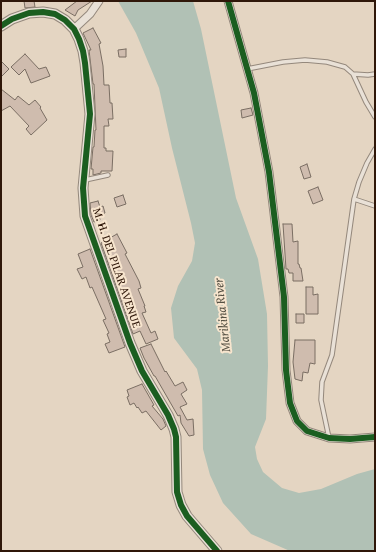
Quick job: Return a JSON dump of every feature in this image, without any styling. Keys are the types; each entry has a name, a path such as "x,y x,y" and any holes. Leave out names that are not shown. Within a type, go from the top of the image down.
{"street":[{"path":"228,1 247,69 262,133 284,297 286,370 290,403 297,420 307,431 329,438 350,439 375,437"},
{"path":"74,29 84,20 97,4"},
{"name":"M. H. DEL PILAR AVENUE","path":"1,26 12,19 29,13 43,12 55,14 65,20 74,29 83,51 90,114 84,180 85,216 142,371 168,415 174,429 176,437 177,492 181,505 187,516 217,551"}],"lane":[{"path":"247,69 283,62 305,60 327,62 345,68 353,74 375,117"},
{"path":"353,74 375,74"},
{"path":"329,438 321,400 322,382 332,355 354,199 359,182 375,149"},
{"path":"84,180 108,175"},
{"path":"354,199 375,206"}],"water":[{"name":"Marikina River","path":"118,1 193,1 201,29 236,198 258,259 267,314 268,366 266,419 255,447 257,459 263,472 282,488 299,493 321,489 357,474 375,469 375,551 290,551 251,534 223,503 210,475 203,449 202,390 197,369 174,338 171,308 178,286 192,261 195,243 191,223 159,88 136,33"}],"building":[{"path":"24,1 34,1 35,7 25,8"},
{"path":"77,1 92,1 78,10 75,16 65,10"},
{"path":"93,28 101,43 99,44 103,66 104,85 109,85 110,103 112,103 113,119 108,119 109,126 104,126 104,148 106,148 106,151 113,151 112,171 101,171 101,173 93,175 93,169 91,169 96,130 94,84 89,50 91,50 83,33"},
{"path":"126,49 126,57 119,57 118,50"},
{"path":"25,54 39,69 46,67 50,76 31,83 25,69 19,75 11,67"},
{"path":"1,61 9,69 1,77"},
{"path":"1,89 15,100 18,96 29,105 35,100 41,107 40,108 47,120 31,135 26,129 29,126 10,106 1,111"},
{"path":"251,108 253,115 242,118 241,110"},
{"path":"307,164 311,177 304,179 300,167"},
{"path":"318,187 323,200 313,204 308,191"},
{"path":"123,195 126,204 117,207 114,198"},
{"path":"98,201 100,207 103,206 105,213 99,215 100,220 94,222 91,215 90,203"},
{"path":"283,224 292,224 293,242 298,241 298,264 301,268 303,281 293,281 293,273 289,273 288,269 286,269"},
{"path":"117,234 127,253 125,254 139,281 141,288 138,289 146,312 142,313 151,333 155,331 158,339 146,344 140,331 133,334 101,243"},
{"path":"90,249 125,347 109,353 105,344 110,342 107,334 109,333 103,320 106,319 92,287 90,288 86,277 82,279 77,269 83,267 78,254"},
{"path":"306,287 313,287 313,295 318,294 318,314 306,314"},
{"path":"296,314 304,314 304,323 296,323"},
{"path":"295,340 315,340 315,364 310,363 308,373 303,372 302,381 295,379 293,362"},
{"path":"151,344 165,372 166,371 175,386 183,382 187,390 181,394 187,404 180,407 187,420 193,419 194,435 189,436 181,423 180,415 178,416 144,358 140,348"},
{"path":"142,384 154,405 152,406 163,419 166,426 161,430 146,411 142,413 134,403 130,405 127,397 129,396 127,390"}],"cycle path":[{"path":"228,1 254,93 269,172 284,297 286,370 290,403 297,421 307,431 329,438 350,439 375,437"},
{"path":"1,26 12,19 29,13 43,12 55,14 65,20 74,29 79,39 85,63 90,114 83,188 85,216 130,343 142,371 168,415 174,429 176,437 177,492 181,505 187,516 217,551"}]}
